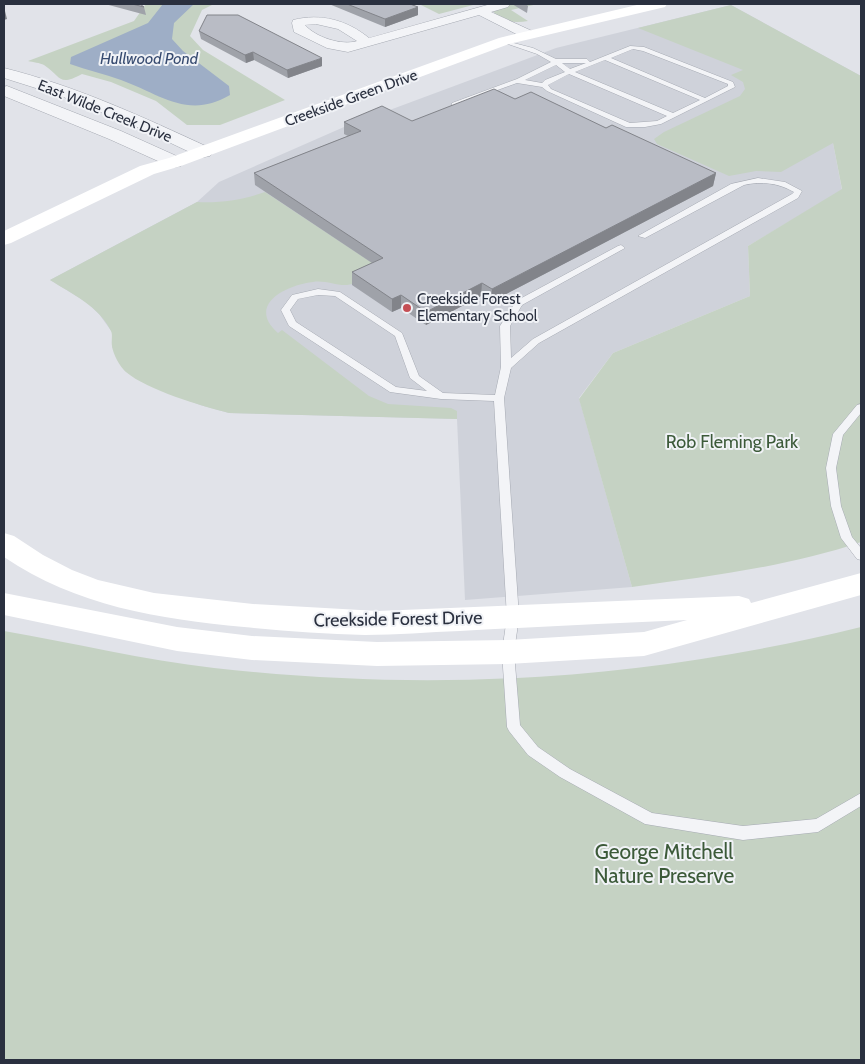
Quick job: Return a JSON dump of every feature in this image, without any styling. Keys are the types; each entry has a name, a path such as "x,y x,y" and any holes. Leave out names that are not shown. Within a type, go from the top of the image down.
{"main road":[{"name":"Creekside Green Drive","path":"527,34 537,26 612,4"},
{"name":"Creekside Green Drive","path":"4,239 147,170 204,152 504,41 527,34 547,32 613,14 660,4"},
{"name":"Creekside Green Drive","path":"4,251 58,222 159,176 176,162"},
{"name":"Creekside Forest Drive","path":"4,542 33,564 68,582 104,594 152,605 309,621 367,623 653,609 778,606"},
{"name":"Creekside Forest Drive","path":"4,604 177,639 252,648 377,654 508,652 644,644 861,584"}],"street":[{"path":"366,42 329,21 312,19 298,23 299,29 332,45 348,48 504,4"},
{"path":"478,10 527,34"},
{"path":"456,16 472,24"},
{"path":"488,33 504,41"},
{"name":"East Wilde Creek Drive","path":"4,73 67,92 143,123 204,152"},
{"name":"East Wilde Creek Drive","path":"4,90 176,162"}],"lane":[{"path":"527,34 540,53"},
{"path":"504,41 540,53 557,61 569,72 672,116"},
{"path":"516,81 544,85 549,90 629,125 645,126 659,123 732,87 731,83 644,49 632,47 547,81 544,85"},
{"path":"604,57 705,100"},
{"path":"454,104 541,71 557,61 594,61"},
{"path":"493,90 502,94"},
{"path":"506,367 536,341 795,196 798,192 789,186 769,180 750,180 734,186 642,236"},
{"path":"621,248 519,303 506,326 506,367 499,398 513,617 508,652 514,727 533,752 565,773 650,819 743,833 818,825 861,799"},
{"path":"441,396 415,378 399,335 337,294 318,292 295,297 285,310 292,324 393,390 441,396 499,398"},
{"path":"861,408 838,434 831,468 836,506 847,538 861,556"}],"shaded area":[{"name":"Creekside Forest Elementary School","path":"731,5 861,76 833,143 842,190 748,246 750,296 613,353 579,398 632,587 465,600 457,419 229,413 200,405 140,381 125,371 112,347 112,332 99,314 86,302 50,280 197,202 219,182 344,127 556,48"}],"green space":[{"path":"146,4 214,4 202,10 190,36 203,50 285,100 220,125 187,125 156,101 111,82 82,74 64,80 44,65 28,61 134,21"},
{"path":"419,4 477,4 439,14"},
{"path":"514,4 538,4 511,10 528,21 514,22 505,20 493,11 500,7"},
{"name":"Rob Fleming Park","path":"731,5 861,76 861,542 833,551 776,564 719,575 632,587 579,399 613,353 750,296 748,246 842,189 833,143 781,172 756,171 729,176 657,144 654,139 664,132 740,96 745,89 743,82 731,75 743,70 638,28"},
{"path":"265,192 383,270 347,285 317,282 292,287 273,298 268,305 266,314 269,323 278,333 282,330 369,396 388,404 451,408 457,411 457,419 229,413 190,402 147,385 126,372 119,364 114,353 111,331 100,314 84,301 50,280 197,202 232,200"},
{"name":"George Mitchell Nature Preserve","path":"861,627 861,1060 4,1060 4,631 135,656 214,668 297,676 378,680 459,680 539,677 619,670 700,659 780,645"}],"water":[{"name":"Hullwood Pond","path":"163,4 194,4 174,23 172,39 183,51 229,86 230,95 215,102 187,105 174,102 121,80 70,64 71,57 148,23"}],"building":[{"path":"347,4 410,4 418,7 385,19"},
{"path":"207,15 238,15 322,58 287,70 253,52 245,55 199,31"},
{"name":"Creekside Forest Elementary School","path":"494,89 515,99 531,92 606,128 612,125 716,173 492,289 482,283 426,312 401,295 392,299 352,272 383,258 254,173 361,131 344,122 382,106 412,121"}],"place":[{"name":"Creekside Forest Elementary School","path":"407,308"}]}
